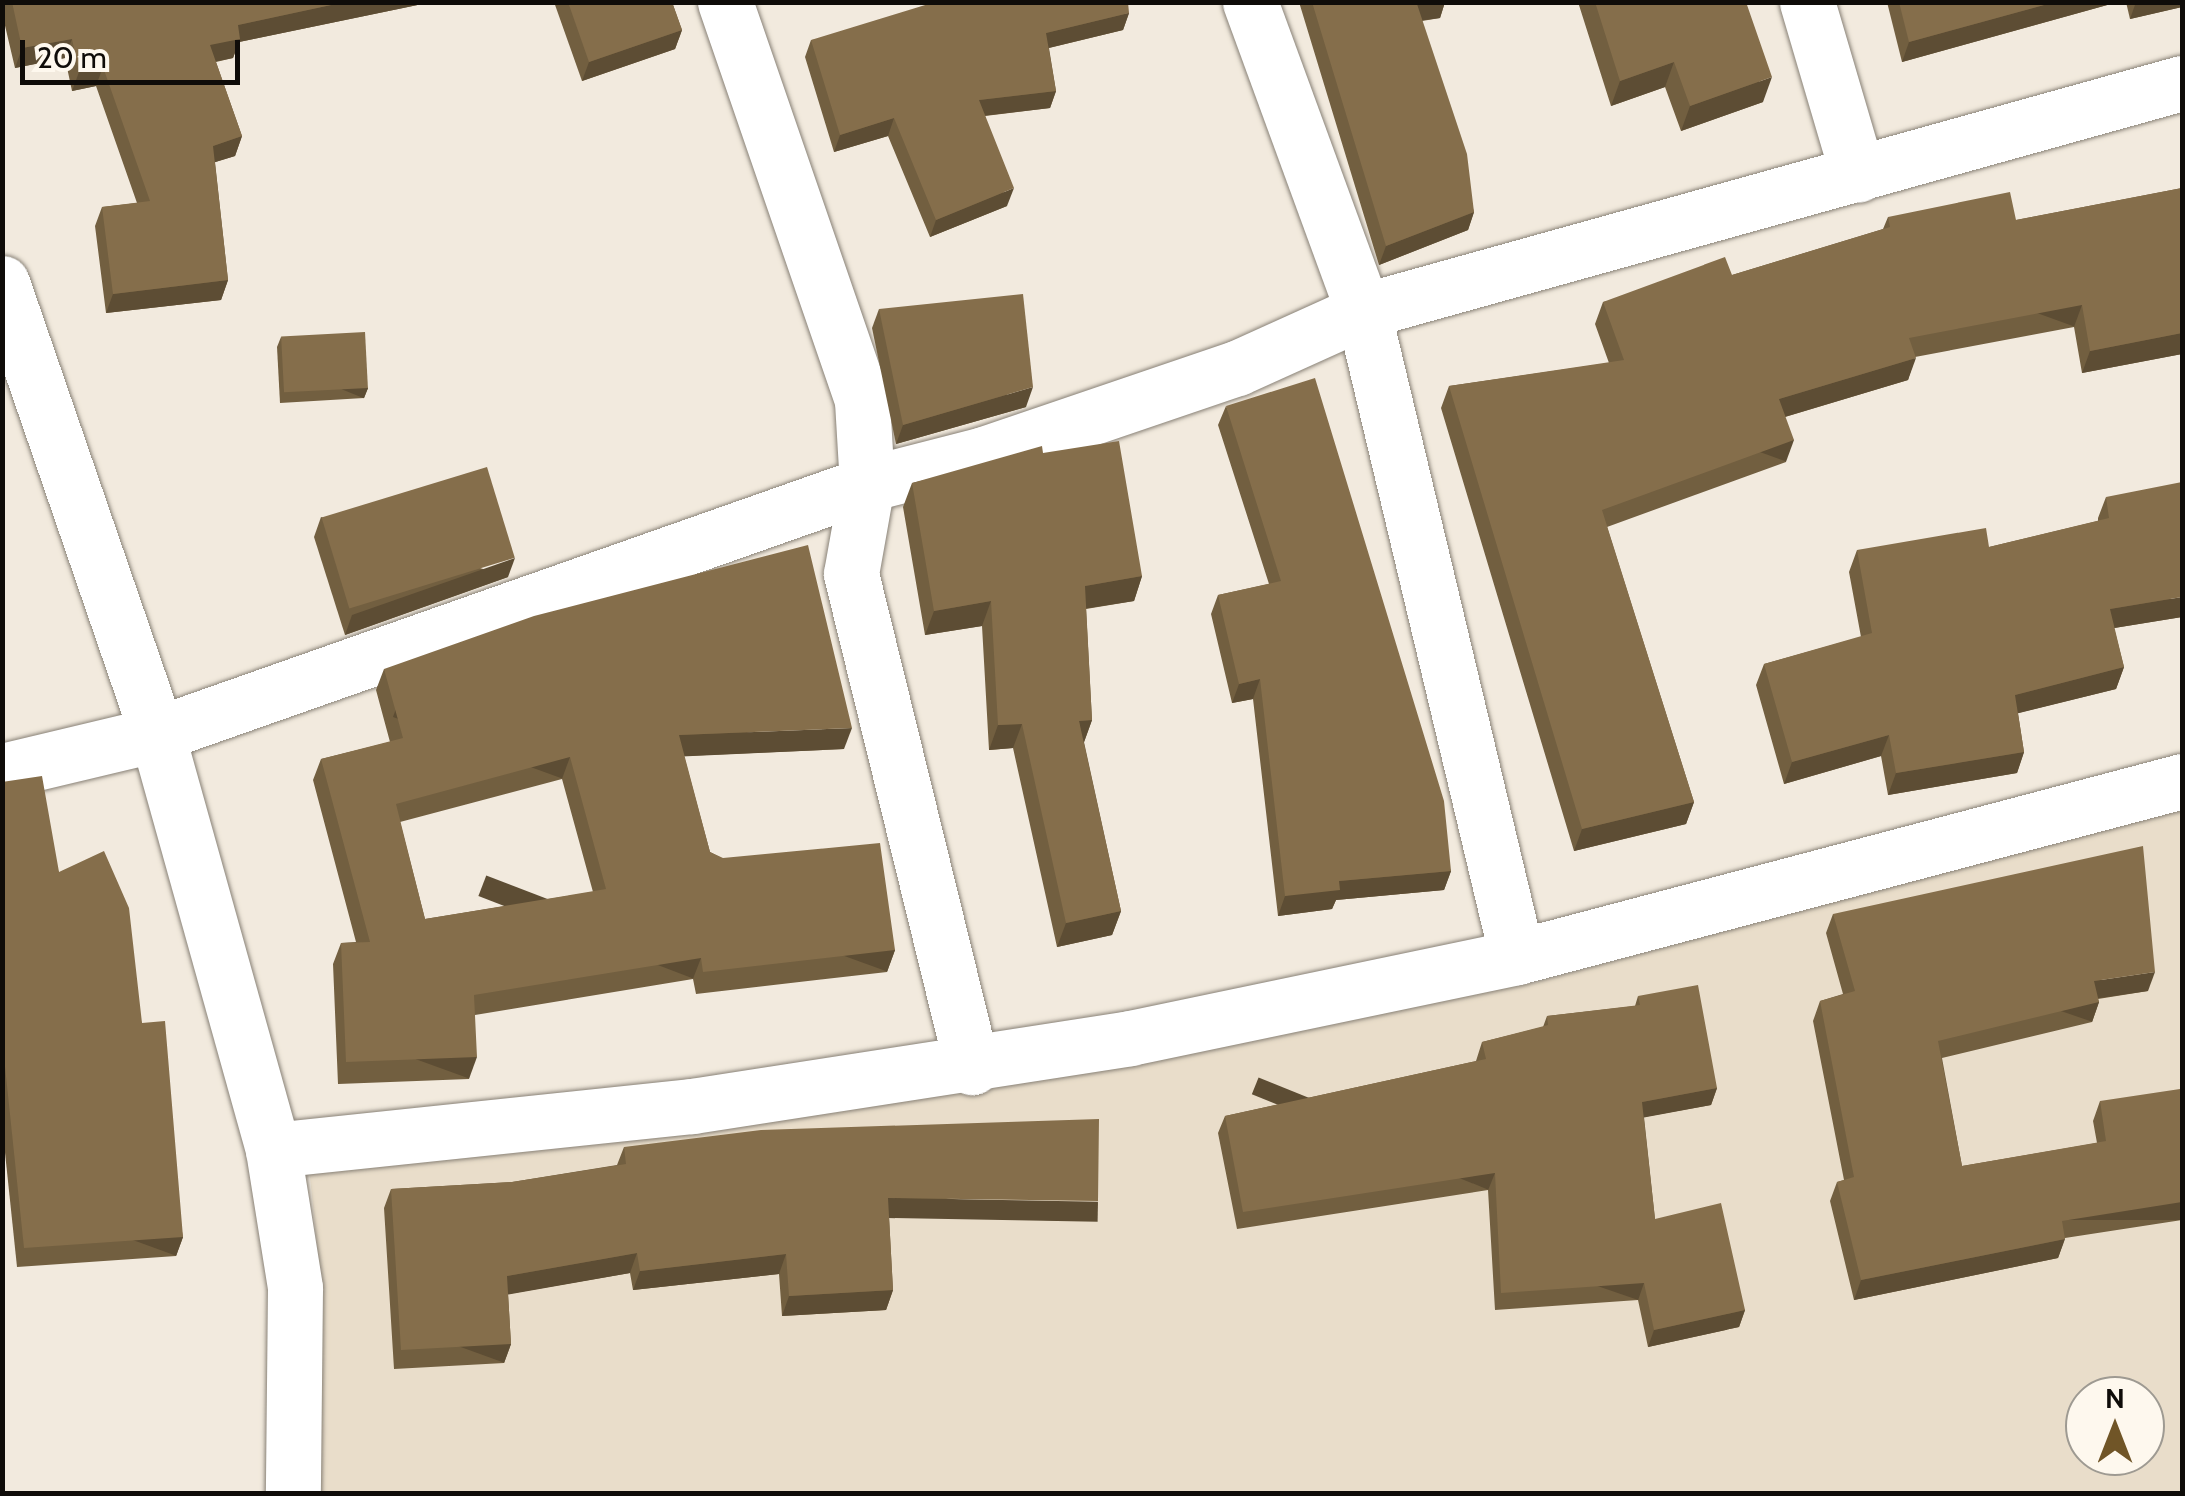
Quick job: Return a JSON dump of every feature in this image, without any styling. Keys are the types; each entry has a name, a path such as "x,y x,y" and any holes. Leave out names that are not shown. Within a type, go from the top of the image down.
{"street":[{"path":"725,2 862,401 867,484 851,574 972,1067"},
{"path":"1250,2 1363,310 1517,957"},
{"path":"1807,2 1858,175"},
{"path":"2,771 157,734 867,484 984,454 1237,368 1363,310 2182,84"},
{"path":"2,283 157,734 274,1150 295,1288 293,1494"},
{"path":"274,1150 464,1135 972,1067 1517,957 2182,781"}],"shaded area":[{"path":"2182,807 2182,1493 315,1493 323,1304 309,1167 998,1080 1534,983"}],"building":[{"path":"12,2 345,2 238,25 240,39 210,45 242,136 213,146 228,280 113,294 102,207 150,201 103,67 79,72 72,39 22,48"},
{"path":"568,2 672,2 682,30 589,62"},
{"path":"935,2 1128,2 1129,13 1046,33 1056,91 979,100 1014,188 936,220 894,118 840,135 811,40"},
{"path":"1312,2 1426,2 1417,4 1467,154 1474,212 1386,246"},
{"path":"1595,2 1746,2 1772,77 1690,106 1674,62 1620,81"},
{"path":"1899,2 2055,2 1909,42"},
{"path":"2182,188 2182,333 2090,351 2082,305 1909,338 1916,358 1779,399 1794,440 1602,510 1694,802 1582,829 1449,386 1624,360 1603,302 1725,257 1732,275 1890,227 1888,217 2010,192 2016,220"},
{"path":"1023,294 1033,387 903,425 879,309"},
{"path":"365,332 368,388 284,392 281,336"},
{"path":"1315,378 1444,801 1451,871 1339,881 1340,890 1285,896 1260,679 1239,684 1218,595 1281,581 1226,406"},
{"path":"1119,441 1142,576 1085,586 1092,720 1079,721 1121,911 1066,923 1022,724 998,725 991,601 934,611 912,483 1042,446 1043,453"},
{"path":"487,467 515,558 349,608 322,518"},
{"path":"2182,482 2182,597 2110,609 2124,667 2015,695 2024,752 1896,773 1889,735 1792,762 1764,664 1872,633 1857,550 1986,528 1989,547 2109,518 2106,497"},
{"path":"808,545 852,728 679,735 710,852 723,858 880,843 895,950 703,972 701,958 474,995 477,1057 346,1062 341,943 370,942 321,759 403,738 384,669 534,616","holes":["570,757 606,889 425,919 396,804"]},
{"path":"42,776 59,872 104,851 129,908 142,1023 165,1021 183,1237 24,1248 2,1038 2,782"},
{"path":"2143,846 2155,972 2094,981 2099,1002 1938,1041 1962,1166 2106,1141 2100,1101 2180,1089 2182,1202 2062,1221 2065,1239 1861,1280 1837,1182 1854,1177 1820,1001 1855,991 1833,914"},
{"path":"1698,985 1717,1088 1642,1102 1655,1219 1721,1203 1745,1310 1654,1330 1644,1283 1501,1293 1495,1173 1243,1212 1225,1116 1486,1059 1482,1042 1548,1025 1547,1016 1640,1005 1638,996"},
{"path":"1099,1119 1098,1201 888,1198 893,1290 789,1296 786,1254 640,1271 637,1253 507,1276 511,1344 401,1350 391,1189 512,1182 626,1164 624,1147 761,1130"}]}
